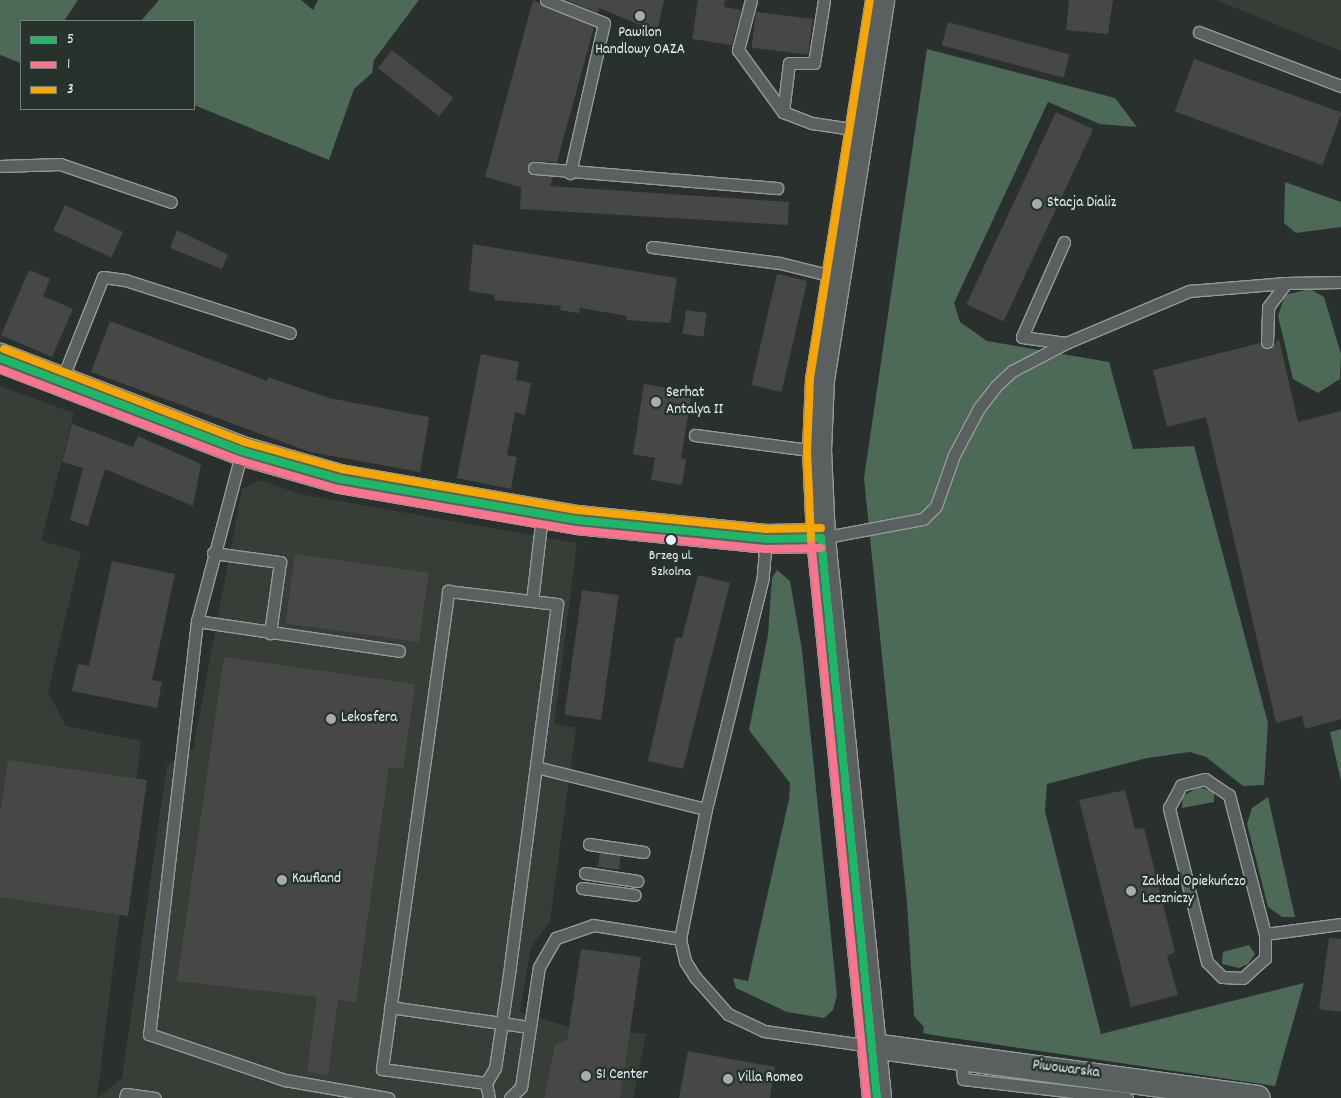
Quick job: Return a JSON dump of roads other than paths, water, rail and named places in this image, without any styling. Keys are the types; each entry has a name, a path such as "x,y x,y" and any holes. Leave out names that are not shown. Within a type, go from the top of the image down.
{"main road":[{"path":"877,1098 821,538 816,450 820,380 838,277 880,0"},
{"path":"0,358 60,383 242,451 340,479 542,516 766,538 821,538"}],"street":[{"name":"Piwowarska","path":"873,1046 961,1056 1258,1098"}],"lane":[{"path":"546,0 604,22 570,173"},
{"path":"750,0 738,50 783,112 812,124 859,130"},
{"path":"783,112 789,63 814,63 824,0"},
{"path":"1199,32 1341,86"},
{"path":"0,166 60,164 170,202"},
{"path":"534,168 570,173 777,188"},
{"path":"1064,242 1022,337 1066,343"},
{"path":"652,247 780,263 838,277"},
{"path":"60,383 103,277 125,280 290,333"},
{"path":"821,538 923,519 936,506 954,455 979,408 996,386 1012,371 1066,343 1189,291 1286,283 1341,282"},
{"path":"1266,342 1268,307 1286,283"},
{"path":"695,436 816,450"},
{"path":"242,451 213,553 197,621 149,1034 285,1080 388,1098"},
{"path":"532,601 542,516"},
{"path":"766,538 761,586 706,809 680,939 685,961 695,977 728,1014 764,1031 873,1046"},
{"path":"213,553 280,562 270,634"},
{"path":"486,1083 382,1069 448,591 557,604 495,1068 486,1083 489,1098"},
{"path":"197,621 270,634 399,652"},
{"path":"536,767 706,809"},
{"path":"1191,780 1213,781 1229,795 1265,934 1265,958 1253,974 1222,977 1207,962 1169,808 1175,790 1191,780"},
{"path":"589,844 642,852"},
{"path":"584,873 637,881"},
{"path":"582,888 635,895"},
{"path":"1265,934 1341,924"},
{"path":"510,1098 520,1087 538,967 556,938 593,925 680,939"},
{"path":"390,1007 530,1027"},
{"path":"961,1056 963,1079 1064,1094 1127,1098"},
{"path":"125,1098 126,1094 155,1098"}],"place":[{"name":"Pawilon Handlowy OAZA","path":"640,16"},
{"name":"Stacja Dializ","path":"1037,204"},
{"name":"Serhat Antalya II","path":"656,402"},
{"name":"Brzeg ul. Szkolna","path":"671,540"},
{"name":"Lekosfera","path":"331,719"},
{"name":"Kaufland","path":"282,880"},
{"name":"Zakład Opiekuńczo Leczniczy","path":"1131,891"},
{"name":"S1 Center","path":"586,1076"},
{"name":"Villa Romeo","path":"728,1079"}]}
